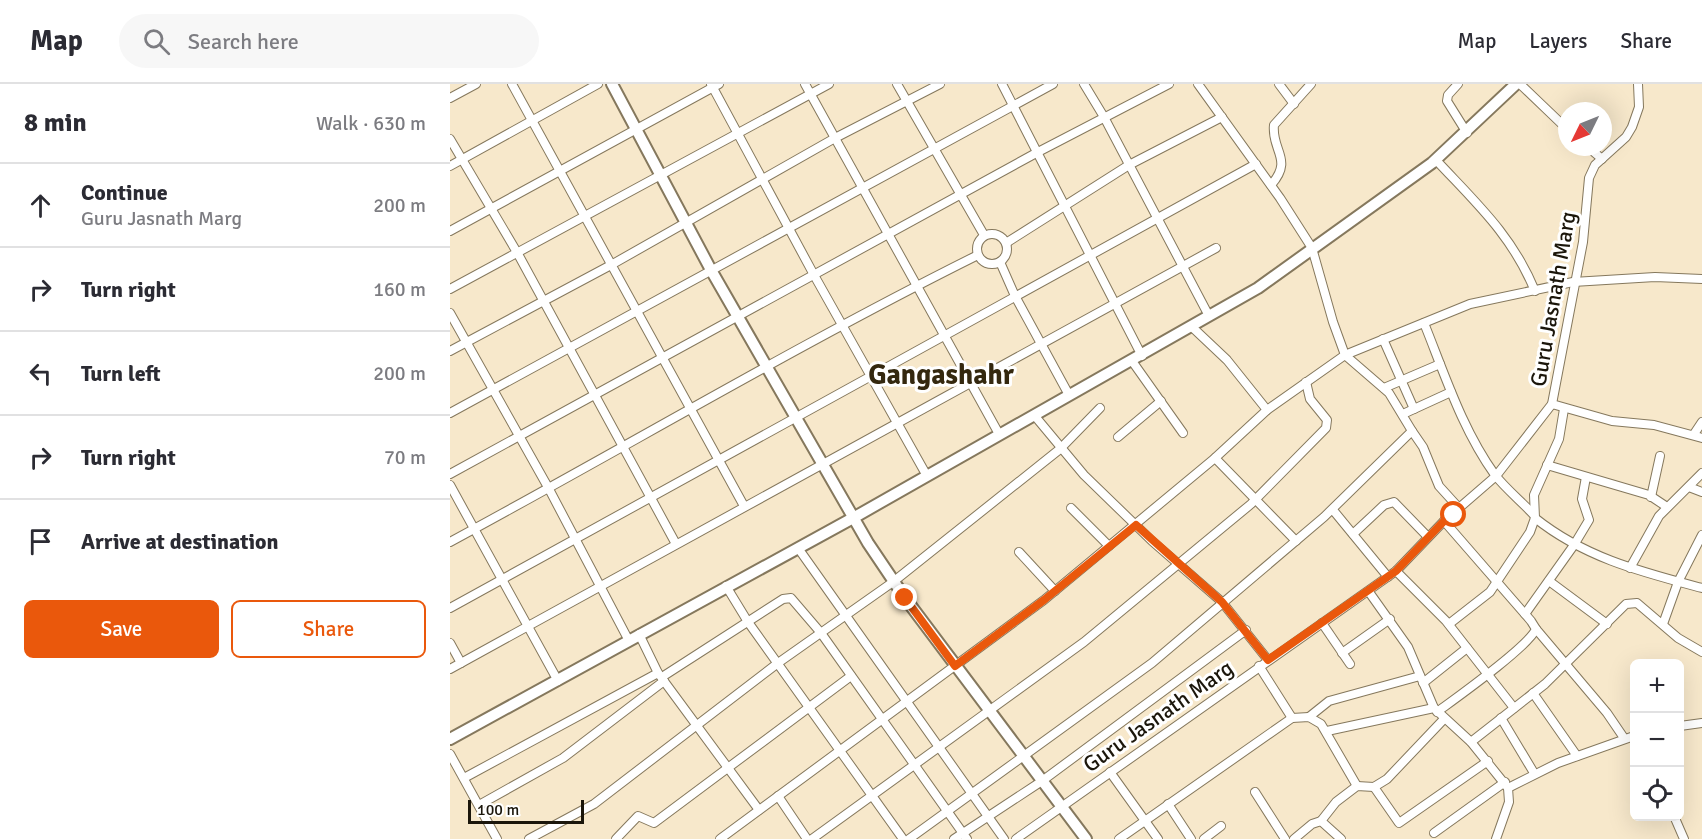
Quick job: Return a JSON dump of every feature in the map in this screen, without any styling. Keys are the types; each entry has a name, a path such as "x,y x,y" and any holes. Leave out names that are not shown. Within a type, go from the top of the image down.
{"street":[{"path":"450,98 476,84"},
{"path":"512,84 744,506"},
{"path":"450,166 531,119 598,84"},
{"path":"612,84 687,221 711,270 853,518 893,582 1086,839"},
{"path":"806,84 999,434"},
{"path":"450,290 829,84"},
{"path":"897,84 984,235"},
{"path":"450,351 611,265 835,138 940,84"},
{"path":"1002,84 1114,303 1137,358 1161,401 1183,433"},
{"path":"450,413 862,186 1053,84"},
{"path":"1084,84 1104,117 1209,316"},
{"path":"450,474 1038,152 1169,84"},
{"path":"1198,84 1271,185 1312,248 1345,355 1384,388 1423,447 1439,486 1459,508"},
{"path":"1279,84 1294,104"},
{"path":"1271,185 1283,165 1274,125 1311,84"},
{"path":"1458,84 1448,95 1447,102 1467,133"},
{"path":"450,738 853,518 1268,282 1436,160 1518,84 1558,121"},
{"name":"Guru Jasnath Marg","path":"1016,839 1396,571 1444,521 1496,476 1552,404 1573,282 1583,242 1589,178 1595,165 1626,137 1632,128 1639,107 1638,84"},
{"path":"450,231 714,85 814,275 927,476"},
{"path":"1006,243 1129,165 1222,117"},
{"path":"450,139 518,254 676,544"},
{"path":"1598,156 1602,159"},
{"path":"1436,160 1506,236 1522,261 1535,291"},
{"path":"450,608 1256,164"},
{"path":"997,234 1006,243 1007,254 1000,262 985,262 978,255 978,244 984,235 997,234"},
{"path":"450,669 599,585 971,385 1114,303 1183,269 1216,248"},
{"path":"450,542 842,325 978,255"},
{"path":"1000,262 1015,296 1069,395"},
{"path":"720,839 1055,591 1215,458 1268,410 1345,355 1470,304 1573,282 1655,277 1702,279"},
{"path":"450,313 549,489 628,639"},
{"path":"1424,323 1473,440 1496,476 1534,517 1574,545 1603,559 1702,588"},
{"path":"1191,326 1220,351 1268,410"},
{"path":"1383,339 1414,409"},
{"path":"1384,388 1440,364"},
{"path":"778,796 809,839 1084,642 1256,499 1326,428 1327,420 1310,399 1306,382"},
{"path":"1403,414 1451,392"},
{"path":"1118,436 1161,401"},
{"path":"1552,404 1612,421 1654,424 1698,436 1702,422"},
{"path":"529,839 594,804 778,663 893,582 1060,448 1100,408"},
{"path":"1449,624 1481,600 1497,583 1530,532 1534,517 1532,501 1561,431 1564,409"},
{"path":"1034,415 1060,448 1136,525 1222,602 1268,660"},
{"path":"909,839 1152,663 1333,510 1412,431"},
{"path":"1651,496 1660,456"},
{"path":"1215,458 1296,541"},
{"path":"1547,465 1651,496 1667,507"},
{"path":"1630,568 1651,527 1667,507 1689,488 1702,472"},
{"path":"1525,614 1550,581 1588,520 1582,499 1586,477"},
{"path":"450,485 558,681"},
{"path":"1689,488 1702,492"},
{"path":"1353,534 1384,505 1394,502 1428,537"},
{"path":"1071,508 1109,546"},
{"path":"1333,510 1388,577"},
{"path":"1444,521 1566,663 1624,738"},
{"path":"1663,624 1678,582 1702,535"},
{"path":"798,548 1004,839"},
{"path":"1019,552 1055,591"},
{"path":"1396,571 1449,624 1514,708"},
{"path":"1550,581 1607,624"},
{"path":"726,586 748,622 903,839"},
{"path":"1369,591 1408,647 1435,710 1471,742 1506,785 1509,802 1496,839"},
{"path":"464,778 661,677 788,597 795,600 820,633 965,836"},
{"path":"1471,742 1533,693 1630,602 1637,603 1686,644 1702,652"},
{"path":"1342,652 1390,619"},
{"path":"1322,623 1350,664"},
{"path":"1327,730 1435,710 1522,645 1536,629"},
{"path":"954,839 965,836 1042,781 1246,630"},
{"path":"639,633 661,677 759,810"},
{"path":"450,643 461,663"},
{"path":"1119,839 1292,718 1309,717 1329,701 1422,680 1467,648"},
{"path":"1259,666 1292,718"},
{"path":"616,839 637,817 641,816 654,823 851,676"},
{"path":"478,805 563,759 661,677"},
{"path":"1533,693 1577,756"},
{"path":"1309,717 1327,730 1357,786"},
{"path":"1501,718 1534,773"},
{"path":"1294,839 1312,824 1321,821 1336,802 1357,786 1374,787 1387,779 1444,719"},
{"path":"1684,725 1702,723"},
{"path":"1434,833 1506,785 1630,737"},
{"path":"450,754 497,839"},
{"path":"1374,787 1399,823 1488,761"},
{"path":"1110,772 1158,839"},
{"path":"1255,792 1285,839"},
{"path":"1168,804 1191,839"},
{"path":"1321,821 1341,839"},
{"path":"1676,821 1684,839"},
{"path":"1204,839 1221,826"}],"district":[{"name":"Gangashahr","path":"941,375"}],"route":[{"path":"905,598 955,666 1021,618 1136,525 1222,602 1239,620 1268,660 1396,571 1444,521 1454,515"}]}
